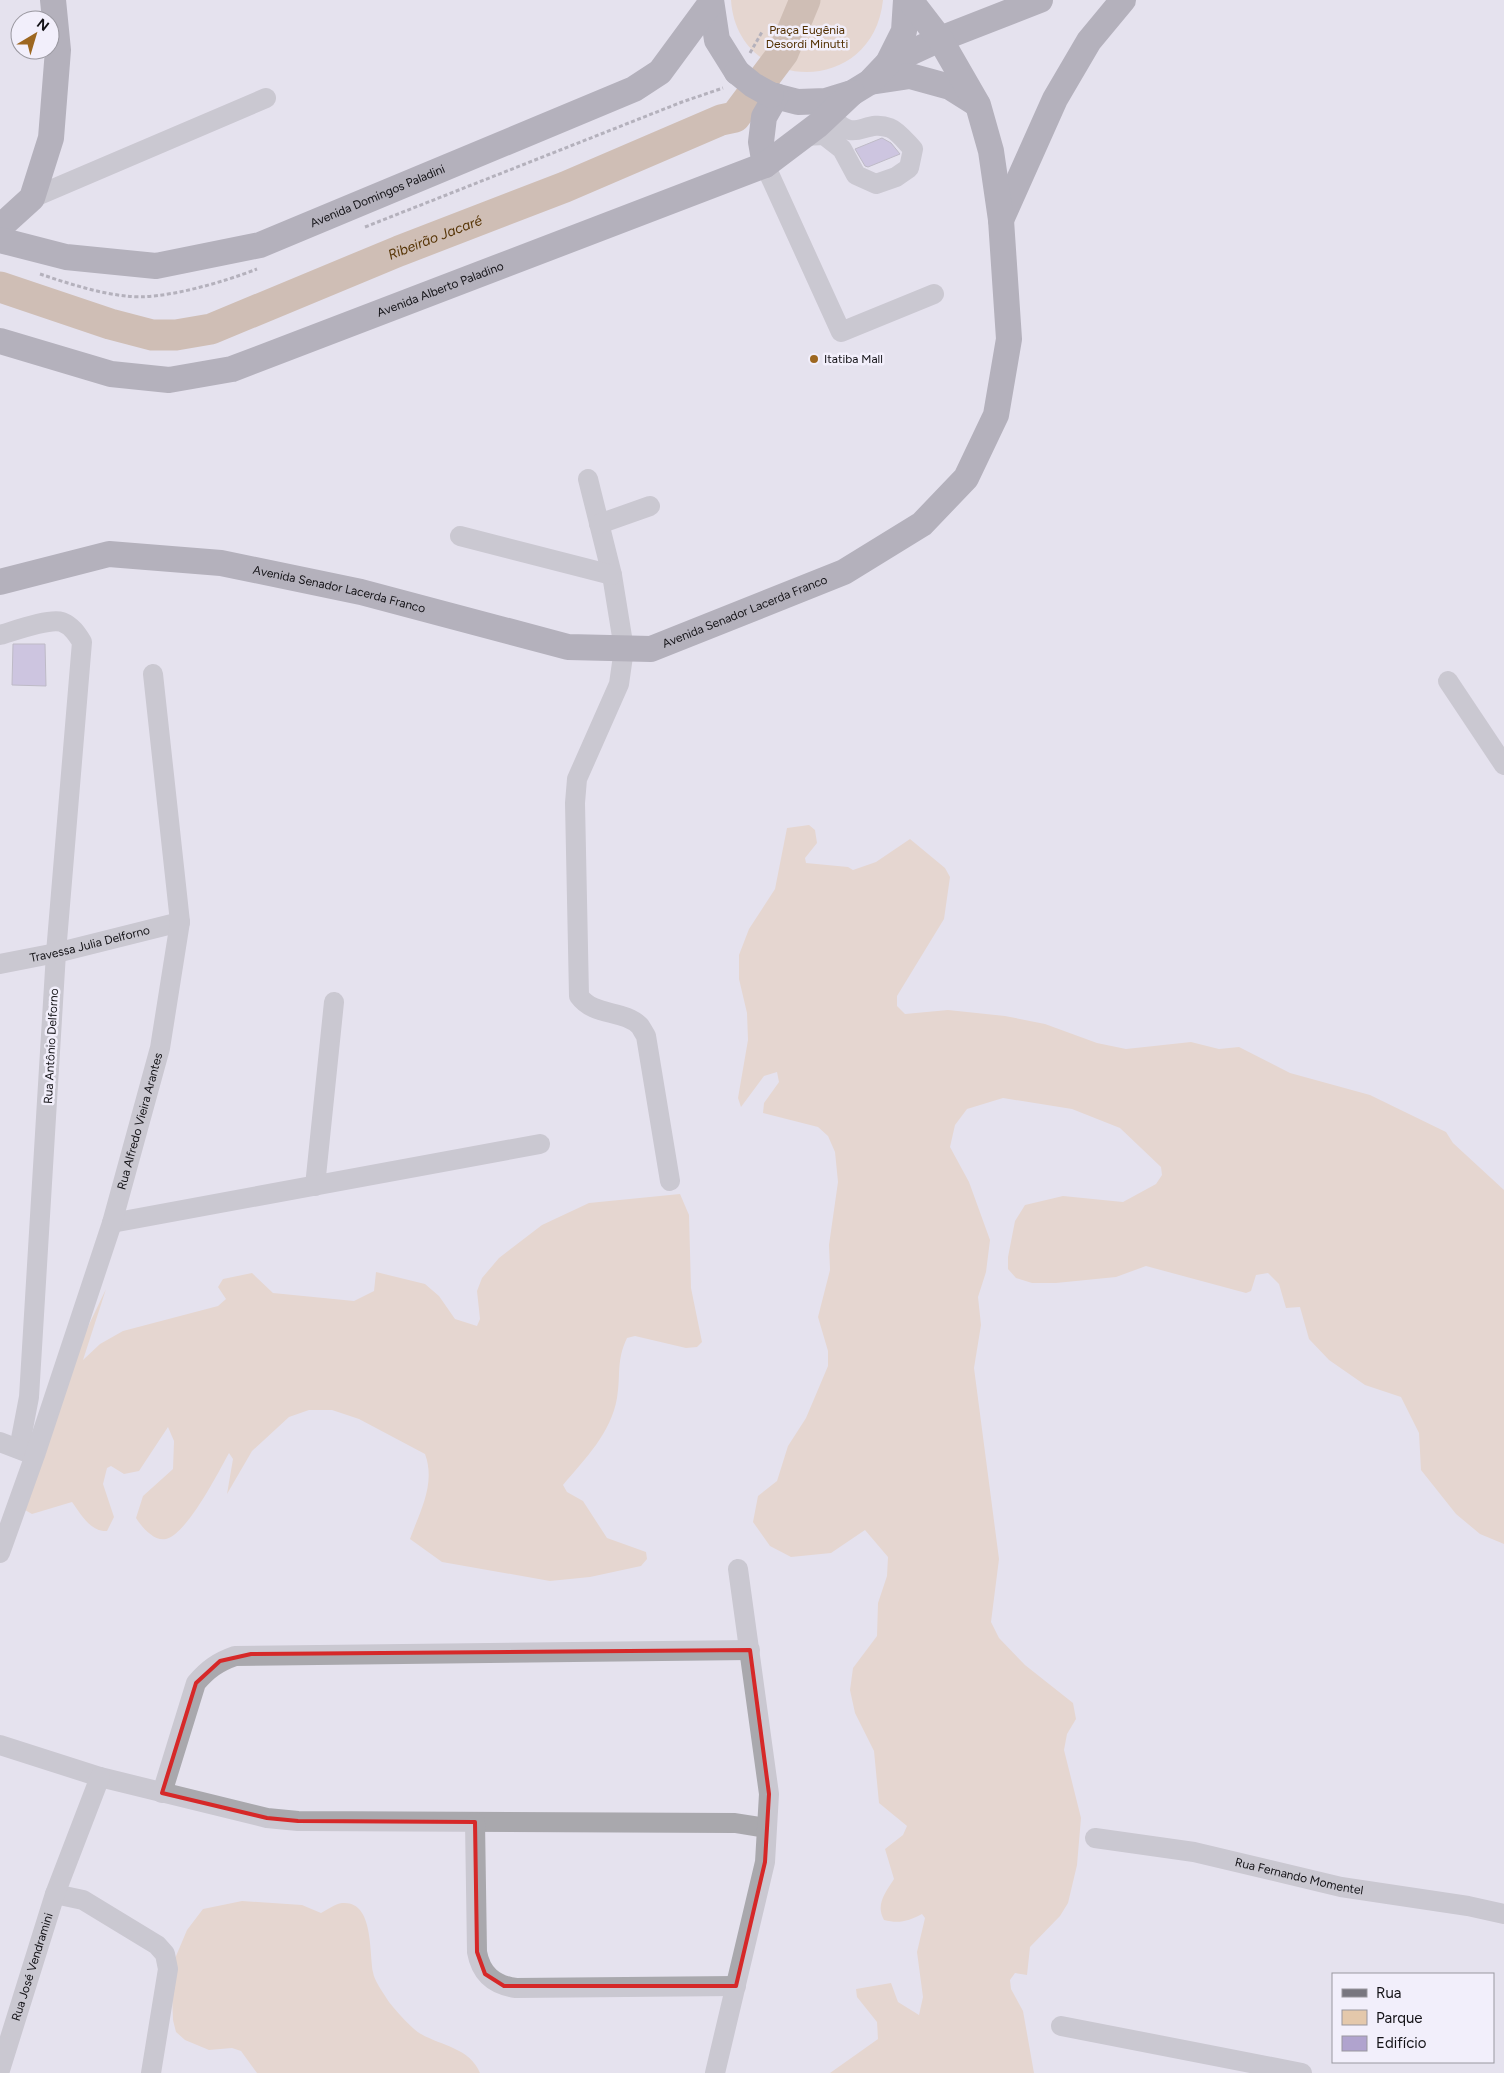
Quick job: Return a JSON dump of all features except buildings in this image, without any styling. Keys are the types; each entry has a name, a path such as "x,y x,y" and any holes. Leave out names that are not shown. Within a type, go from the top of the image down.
{"main road":[{"path":"0,226 32,198 51,138 58,50 53,0"},
{"name":"Avenida Senador Lacerda Franco","path":"0,582 109,554 221,563 361,592 568,647 651,649 844,572 922,524 966,478 996,415 1008,339 1002,220 991,151 978,105 940,39 908,0"},
{"name":"Avenida Domingos Paladini","path":"711,2 718,40 738,72 753,85 774,96 798,102 826,101 852,95 888,63 904,31 908,0"},
{"path":"888,63 940,39 1040,0"},
{"path":"1002,220 1055,99 1089,41 1124,0"},
{"name":"Avenida Domingos Paladini","path":"0,240 66,257 156,266 260,244 634,89 660,72 711,2"},
{"path":"852,95 910,76 950,87 978,105"},
{"name":"Avenida Alberto Paladino","path":"0,341 111,374 169,380 232,369 765,165 818,125 852,95"},
{"path":"765,165 761,142 764,117 774,96"}],"street":[{"path":"804,136 824,135 842,149 856,175 876,184 896,177 909,168 913,149 891,128 873,126 854,132 842,129 833,118 852,95"},
{"path":"32,198 266,98"},
{"path":"765,165 841,332 934,294"},
{"path":"588,479 612,575 624,649 619,684 577,779 575,803 579,996 584,1004 596,1010 629,1019 640,1026 646,1036 670,1181"},
{"path":"599,524 650,506"},
{"path":"460,536 612,575"},
{"name":"Rua Antônio Delforno","path":"0,635 52,621 62,622 74,629 82,642 56,953 27,1452"},
{"name":"Rua Alfredo Vieira Arantes","path":"0,1553 27,1452 112,1223 160,1048 180,922 153,674"},
{"path":"1448,681 1504,764"},
{"name":"Travessa Julia Delforno","path":"0,964 56,953 180,922"},
{"path":"315,1186 334,1002"},
{"path":"112,1223 540,1144"},
{"path":"0,1442 27,1452"},
{"path":"715,2073 765,1862 769,1794 738,1569"},
{"path":"162,1792 196,1683 207,1670 220,1661 235,1656 750,1650"},
{"path":"0,1745 100,1778 267,1818 298,1821 735,1823 766,1828"},
{"name":"Rua José Vendramini","path":"0,2070 56,1894 100,1778"},
{"path":"475,1822 477,1952 479,1964 485,1974 494,1982 516,1988 736,1986"},
{"name":"Rua Fernando Momentel","path":"1095,1838 1194,1852 1341,1887 1468,1906 1504,1914"},
{"path":"56,1894 84,1900 157,1945 165,1954 168,1969 151,2073"},
{"path":"1061,2026 1302,2073"}],"highlighted area":[{"path":"750,1650 769,1794 765,1862 736,1986 504,1986 485,1974 477,1952 475,1822 298,1821 267,1818 162,1793 196,1683 220,1661 251,1654"}],"green space":[{"name":"Praça Eugênia Desordi Minutti","path":"731,0 883,0 874,32 856,55 832,68 806,72 779,67 756,53 739,31"},
{"path":"809,825 815,830 817,843 805,858 806,863 848,867 853,870 876,862 910,839 945,868 950,877 944,919 897,996 897,1006 905,1014 948,1010 1005,1016 1045,1024 1097,1043 1126,1049 1191,1042 1219,1049 1239,1047 1290,1073 1370,1095 1446,1132 1453,1143 1504,1190 1504,1544 1480,1534 1456,1514 1421,1470 1419,1433 1401,1397 1365,1385 1329,1360 1309,1339 1300,1307 1286,1308 1279,1284 1268,1273 1256,1275 1251,1291 1246,1293 1146,1266 1116,1277 1056,1283 1032,1283 1016,1278 1008,1269 1008,1257 1015,1221 1025,1205 1063,1196 1123,1202 1156,1184 1162,1175 1161,1167 1120,1128 1072,1109 1003,1098 967,1109 955,1125 950,1147 969,1182 990,1240 986,1272 978,1297 981,1325 974,1368 999,1559 991,1622 999,1638 1025,1665 1073,1703 1076,1719 1067,1734 1064,1750 1081,1818 1077,1865 1068,1903 1060,1916 1030,1947 1027,1975 1015,1973 1010,1980 1011,1989 1023,2011 1034,2073 830,2073 878,2039 877,2022 857,1997 856,1989 891,1983 898,2002 919,2015 923,1997 917,1952 925,1918 922,1914 908,1920 894,1922 884,1920 882,1914 881,1903 894,1879 885,1849 903,1835 907,1826 879,1803 874,1751 855,1713 850,1690 853,1668 877,1636 878,1603 887,1576 888,1557 865,1530 831,1553 791,1557 770,1546 753,1522 758,1496 777,1481 788,1446 806,1418 828,1366 828,1351 818,1317 830,1270 829,1245 838,1182 835,1152 828,1136 818,1127 763,1113 764,1103 779,1082 777,1072 764,1076 741,1107 738,1098 748,1040 747,1013 739,979 739,955 749,929 775,889 787,828"},
{"path":"680,1194 689,1215 691,1288 702,1342 697,1347 686,1348 635,1336 627,1338 621,1354 617,1398 609,1423 596,1445 563,1485 567,1492 583,1501 607,1538 646,1552 647,1559 641,1566 590,1577 550,1581 442,1562 410,1539 428,1487 428,1465 425,1454 359,1419 332,1410 309,1410 289,1417 252,1451 227,1494 233,1459 229,1453 210,1488 192,1515 174,1535 166,1539 153,1536 136,1518 143,1496 173,1469 174,1441 168,1427 139,1471 124,1474 111,1466 107,1468 103,1484 114,1517 107,1531 101,1531 91,1525 72,1502 32,1514 25,1510 21,1467 106,1289 83,1360 100,1344 123,1331 218,1306 226,1299 218,1287 223,1279 252,1273 273,1293 354,1301 374,1291 376,1272 425,1284 439,1296 455,1319 477,1326 480,1319 477,1291 482,1278 499,1258 542,1225 589,1203"},
{"path":"242,1901 302,1905 321,1913 342,1903 352,1904 360,1910 365,1918 374,1975 378,1986 390,2003 417,2032 470,2058 480,2073 257,2073 241,2051 232,2048 209,2050 185,2040 176,2032 173,2020 171,1968 187,1930 203,1909"}],"waterway":[{"name":"Ribeirão Jacaré","path":"0,287 110,324 152,335 176,335 211,329 399,251 565,187 721,120 735,117 783,53 805,0"}],"place":[{"name":"Itatiba Mall","path":"814,359"}]}
